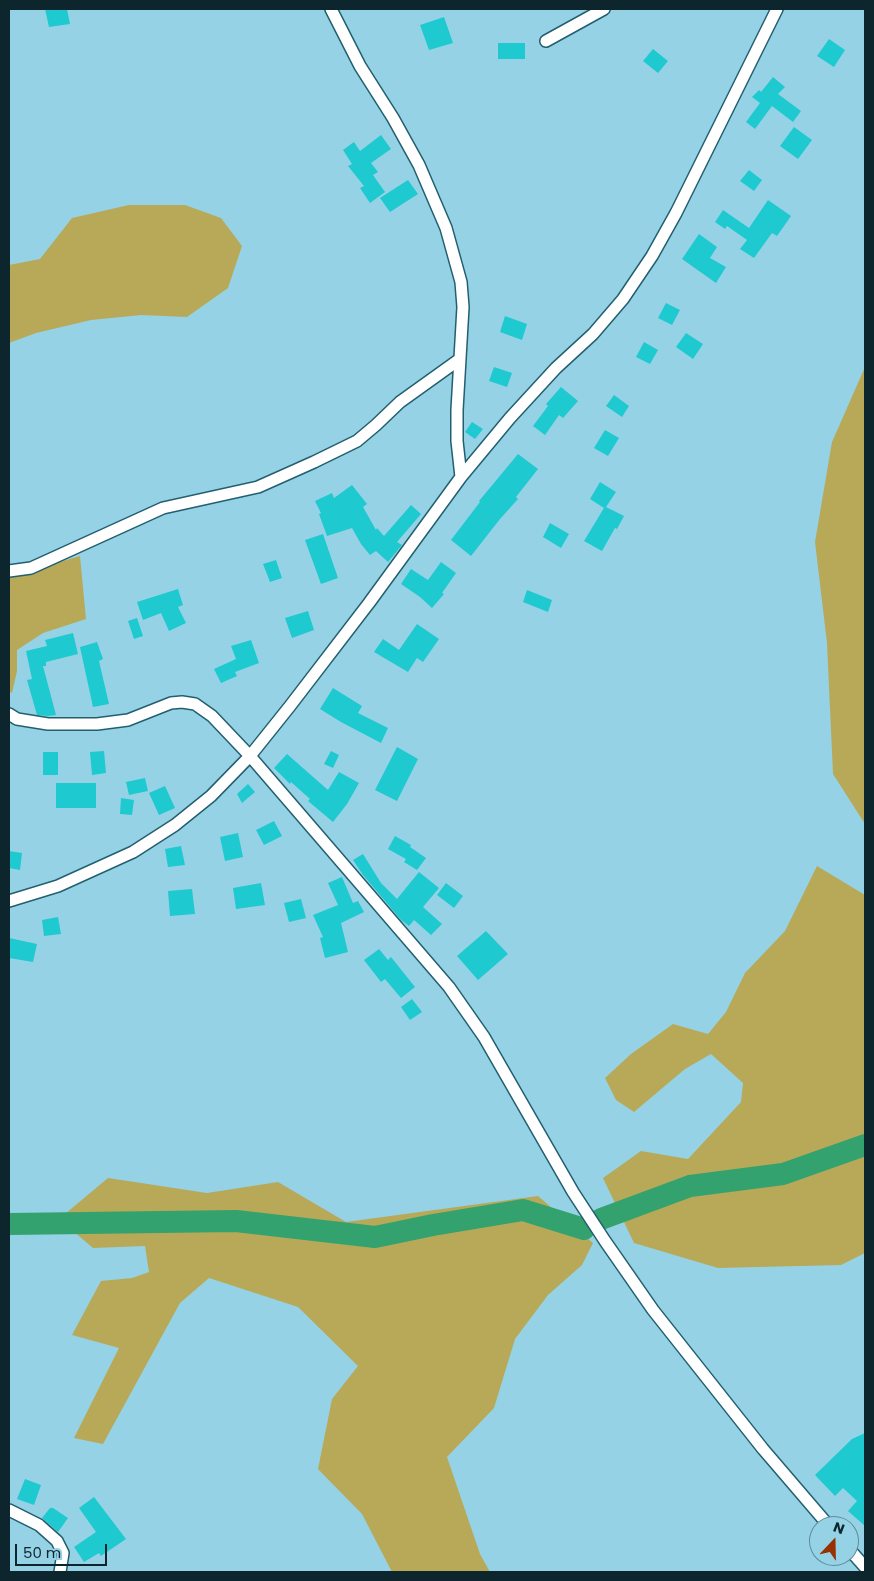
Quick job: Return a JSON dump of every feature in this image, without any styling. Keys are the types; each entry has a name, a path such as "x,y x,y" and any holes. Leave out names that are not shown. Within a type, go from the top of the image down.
{"street":[{"path":"331,9 340,30 360,66 393,118 419,165 446,228 460,282 463,307 457,410 461,477"},
{"path":"546,42 604,9"},
{"path":"9,901 58,886 133,852 175,824 204,801 250,756 358,618 461,477 510,418 556,368 592,334 623,299 652,256 676,213 776,9"},
{"path":"9,571 31,568 163,508 258,487 314,462 357,440 400,402 460,359"},
{"path":"9,714 17,719 48,724 97,724 128,720 171,703 195,704 206,710 250,756 449,987 484,1037 573,1192 647,1302 763,1449 820,1516"},
{"path":"9,1510 39,1525 57,1541 63,1552 60,1572"}],"shaded area":[{"path":"129,205 185,205 221,218 242,246 228,288 187,317 141,315 91,320 36,333 9,343 9,265 40,259 72,218"},
{"path":"865,367 865,824 833,774 827,643 815,542 832,442"},
{"path":"80,556 86,619 43,633 17,650 17,671 12,693 9,691 9,577"},
{"path":"817,866 865,895 865,1253 841,1265 718,1268 634,1243 603,1178 641,1151 688,1159 741,1102 743,1083 711,1054 685,1069 634,1112 616,1100 605,1078 631,1054 673,1024 708,1034 726,1012 745,973 785,931"},
{"path":"108,1178 207,1193 278,1182 346,1222 538,1196 593,1243 582,1265 548,1295 515,1339 494,1408 447,1457 480,1554 490,1572 392,1572 362,1514 318,1469 332,1399 358,1366 298,1307 209,1278 180,1303 103,1444 74,1438 119,1348 72,1335 101,1281 132,1278 149,1272 145,1246 93,1248 59,1219"}],"building":[{"path":"45,9 67,9 70,24 49,27"},
{"path":"444,17 453,43 429,50 420,25"},
{"path":"829,39 845,50 834,67 817,56"},
{"path":"498,43 525,43 525,59 498,59"},
{"path":"653,49 668,61 658,73 643,61"},
{"path":"773,77 785,87 778,94 801,111 793,122 772,106 755,129 746,122 760,103 752,97 759,90 761,92"},
{"path":"794,127 812,140 798,159 780,146"},
{"path":"381,135 391,149 371,163 378,172 373,175 385,192 370,203 360,188 364,186 348,166 352,164 343,150 354,142 360,151"},
{"path":"749,170 762,180 754,191 740,181"},
{"path":"408,180 418,194 390,212 380,198"},
{"path":"768,200 791,216 777,236 772,233 754,258 740,249 747,240 727,226 725,229 715,222 723,210 749,228"},
{"path":"699,234 717,247 710,258 726,267 716,283 682,259"},
{"path":"666,303 680,310 672,325 658,318"},
{"path":"505,316 527,324 522,340 500,332"},
{"path":"686,333 703,344 693,359 676,347"},
{"path":"644,342 658,350 650,364 636,357"},
{"path":"494,367 512,373 507,387 489,381"},
{"path":"561,387 578,401 563,418 559,415 545,435 533,426 548,406 546,404"},
{"path":"614,395 629,406 622,417 606,406"},
{"path":"472,422 483,429 475,439 465,432"},
{"path":"605,430 619,438 608,456 594,448"},
{"path":"518,454 538,469 516,497 518,499 471,556 451,540 479,501"},
{"path":"600,482 616,492 606,507 624,516 602,551 584,541 604,508 590,499"},
{"path":"352,485 367,504 363,507 376,530 377,528 384,536 411,505 421,514 397,542 402,545 388,562 376,551 370,555 352,528 327,536 319,514 321,513 315,501 332,493 334,498"},
{"path":"550,523 569,534 561,548 543,537"},
{"path":"323,534 338,578 321,584 305,540"},
{"path":"276,560 282,578 270,582 263,564"},
{"path":"441,562 456,573 442,593 444,594 432,608 401,584 411,569 428,580"},
{"path":"178,589 183,605 178,607 186,623 169,631 161,613 143,620 137,602"},
{"path":"527,590 552,600 548,612 523,602"},
{"path":"308,611 314,630 292,638 285,618"},
{"path":"137,618 143,636 134,639 128,621"},
{"path":"417,624 439,639 423,662 417,658 408,672 374,652 383,639 399,650"},
{"path":"73,633 78,654 46,662 46,666 43,666 56,715 37,715 27,680 32,679 26,651 47,646 45,640"},
{"path":"251,640 259,663 235,672 237,676 221,683 214,669 236,659 231,646"},
{"path":"97,642 103,659 99,661 109,704 93,707 80,647"},
{"path":"333,688 362,706 358,713 388,728 381,743 320,709"},
{"path":"397,747 418,759 397,801 375,790"},
{"path":"104,751 106,773 92,775 90,752"},
{"path":"331,751 339,755 333,768 324,764"},
{"path":"43,752 58,752 58,775 43,775"},
{"path":"287,754 328,790 339,772 359,783 347,804 333,822 274,768"},
{"path":"145,778 148,791 129,795 126,782"},
{"path":"56,783 96,783 96,808 56,808"},
{"path":"248,784 255,792 242,803 237,794"},
{"path":"165,786 175,808 159,815 149,793"},
{"path":"121,798 134,800 132,815 120,814"},
{"path":"274,821 282,836 264,845 256,830"},
{"path":"238,833 243,857 225,861 220,837"},
{"path":"395,836 411,845 410,847 426,858 417,870 404,862 406,859 388,849"},
{"path":"181,846 185,865 168,867 165,849"},
{"path":"9,851 22,853 20,870 9,868"},
{"path":"363,854 381,883 397,899 419,872 439,888 423,907 442,924 431,935 414,920 409,926 401,920 363,875 353,860"},
{"path":"342,877 353,903 358,901 364,912 341,923 348,952 325,958 320,938 323,937 313,915 338,905 328,883"},
{"path":"261,883 265,905 236,909 233,888"},
{"path":"446,883 463,896 454,908 437,895"},
{"path":"192,889 195,914 170,916 168,891"},
{"path":"301,899 306,918 289,922 284,903"},
{"path":"58,917 61,934 44,936 42,920"},
{"path":"486,931 508,954 478,980 457,956"},
{"path":"9,938 37,944 33,962 9,958"},
{"path":"379,949 388,960 391,957 415,987 401,998 385,979 381,982 364,960"},
{"path":"412,999 422,1012 410,1020 401,1007"},
{"path":"865,1433 865,1526 859,1521 859,1516 854,1516 848,1511 857,1501 843,1488 835,1496 815,1475 852,1439"},
{"path":"25,1479 41,1485 34,1505 17,1499"},
{"path":"94,1497 126,1539 101,1556 99,1553 84,1562 74,1547 96,1532 79,1508"},
{"path":"50,1508 68,1518 58,1532 42,1518"}],"waterway":[{"path":"601,1219 690,1186 783,1174 865,1145"},
{"path":"9,1224 236,1221 375,1237 523,1210 584,1229"}]}
